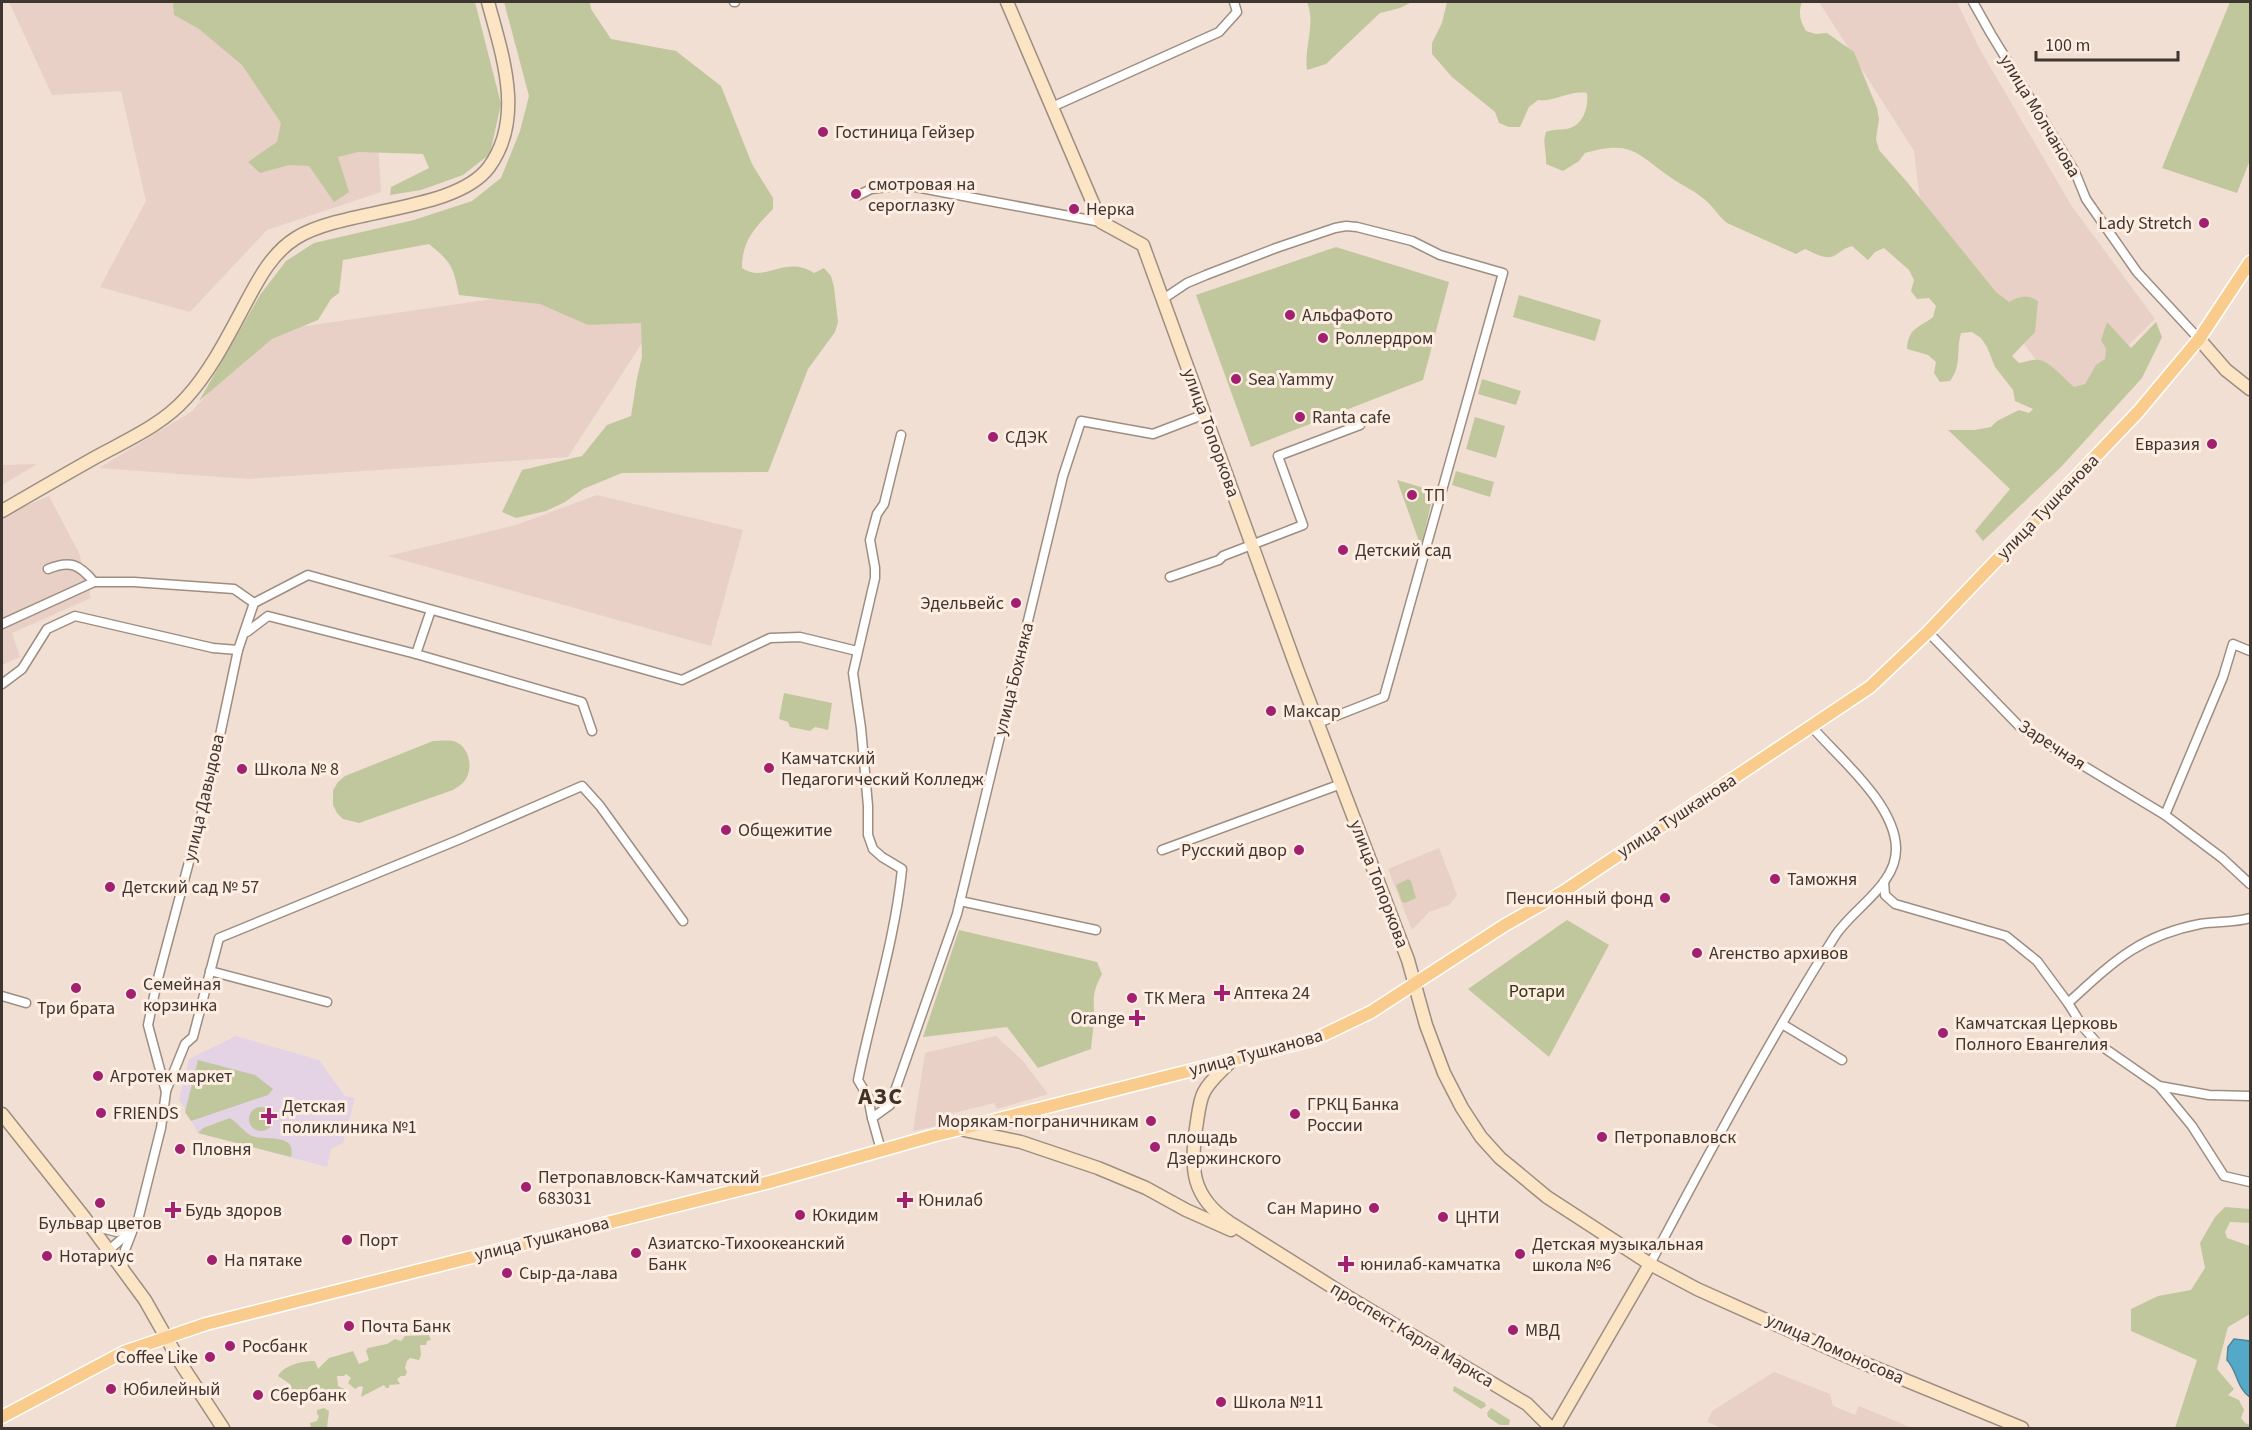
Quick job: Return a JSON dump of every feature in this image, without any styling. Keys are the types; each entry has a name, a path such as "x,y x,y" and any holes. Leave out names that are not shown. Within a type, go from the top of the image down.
{"main road":[{"path":"2,511 140,434 174,411 191,393 204,374 268,265 291,242 305,233 328,225 452,193 472,183 483,174 502,140 509,99 505,69 488,2"},
{"path":"1007,2 1101,222"},
{"name":"улица Топоркова","path":"1101,222 1143,245 1318,723 1408,960 1429,1032 1444,1073 1462,1108 1481,1137 1500,1158 1547,1197 1650,1264"},
{"name":"улица Тушканова","path":"2,1417 124,1352 166,1336 770,1182 880,1150 1315,1039 1355,1021 1415,985 1505,925 1563,891 1870,687 1928,632 2138,412 2199,339 2250,262"},
{"path":"2199,339 2226,370 2250,389"},
{"path":"1232,1060 1204,1092 1194,1144 1194,1178 1201,1194 1220,1215 1268,1246"},
{"path":"2,1114 109,1250 145,1300 223,1428"},
{"path":"964,1130 1022,1142 1098,1168 1268,1246"},
{"name":"проспект Карла Маркса","path":"1268,1246 1527,1404 1553,1428 1650,1264"},
{"name":"улица Ломоносова","path":"1650,1264 1697,1289 1845,1355 2022,1428"}],"street":[{"path":"1052,107 1219,32 1237,12 1234,2"},
{"name":"улица Молчанова","path":"1974,2 2075,172 2086,199 2137,272 2199,339"},
{"path":"858,195 871,189 905,185 1101,222"},
{"path":"1163,298 1206,275 1276,248 1346,226 1357,226 1412,241 1440,255 1503,273 1384,697 1318,723"},
{"name":"улица Бохняка","path":"872,1118 890,1105 960,901 1063,476 1081,421 1153,434 1205,414"},
{"path":"1170,577 1219,560 1223,556 1303,525 1278,456 1360,425"},
{"path":"880,1150 868,1097 858,1080 869,1022 899,897 902,869 873,849 868,835 868,806 861,728 853,673 875,578 870,540 877,514 884,504 901,435"},
{"path":"48,569 63,563 83,569 94,582"},
{"path":"2,624 94,582 134,582 234,589 254,603 308,575 682,680 770,638 800,637 857,651"},
{"name":"улица Давыдова","path":"109,1250 133,1229 139,1217 161,1128 166,1092 148,1025 157,982 209,787 238,650 254,603"},
{"path":"416,654 431,610"},
{"path":"2,684 22,669 47,629 75,616 213,648 238,650"},
{"path":"245,633 268,616 416,654 582,702 592,731"},
{"name":"Заречная","path":"1928,632 2021,728 2165,815 2222,858 2250,884"},
{"path":"2165,815 2223,677 2233,644 2250,651"},
{"name":"проспект Карла Маркса","path":"1650,1264 1743,1091 1782,1024 1842,926 1884,881 1894,862 1896,848 1893,831 1876,797 1812,727"},
{"path":"1162,850 1341,783"},
{"path":"166,1092 185,1044 193,1036 219,938 458,840 582,786 600,806 683,921"},
{"path":"1884,881 1885,896 1897,905 2006,936 2037,962 2097,1043 2159,1086 2192,1126 2224,1176 2250,1182"},
{"path":"960,901 1096,930"},
{"path":"2067,1004 2114,961 2145,940 2200,924 2250,918"},
{"path":"210,971 327,1002"},
{"path":"2,996 26,1003"},
{"path":"1782,1024 1842,1060"},
{"path":"2159,1086 2209,1095 2250,1096"},
{"path":"89,1225 117,1232 124,1230 139,1217"},
{"path":"123,1269 125,1250 133,1229"}],"shaded area":[{"path":"9,2 264,2 377,125 381,192 267,230 190,312 100,287 146,201 121,91 52,95"},
{"path":"1819,2 1957,2 1978,46 2071,205 2155,319 2068,404 1920,200 1914,151"},
{"path":"527,294 643,309 646,337 568,457 248,479 99,468 191,412 264,332"},
{"path":"37,464 2,485 2,465"},
{"path":"597,495 743,530 711,646 388,556 516,525"},
{"path":"49,496 79,553 91,598 12,633 20,657 2,665 2,516"},
{"path":"1439,848 1457,895 1449,905 1429,912 1412,930 1388,869"},
{"name":"Детская поликлиника №1","path":"236,1036 319,1060 345,1096 355,1098 343,1143 331,1149 327,1167 198,1133 179,1099 189,1059"},
{"path":"996,1036 1023,1061 1048,1094 997,1109 994,1103 950,1114 951,1123 913,1131 925,1053"},
{"path":"1774,1372 1830,1394 1833,1406 1855,1415 1859,1406 1912,1428 1722,1428 1707,1422 1712,1411"}],"green space":[{"path":"173,2 475,2 501,104 490,154 463,175 421,190 390,195 391,187 429,168 423,154 358,152 338,157 349,192 334,202 309,166 289,165 260,173 248,162 277,142 281,123 242,65 199,29 174,15"},
{"path":"504,2 590,2 591,9 611,39 676,51 721,86 752,164 773,198 773,209 747,242 742,268 759,273 794,266 814,273 824,268 831,276 838,322 835,332 808,369 768,472 622,473 583,489 565,502 546,511 516,518 502,512 522,470 582,456 607,425 631,416 642,357 641,323 588,325 540,304 459,295 450,266 443,256 429,244 343,260 339,293 331,299 318,320 272,339 199,401 260,295 286,261 314,243 414,220 472,201 501,178 520,131 529,96"},
{"path":"1307,2 1412,2 1380,13 1326,64 1307,70 1310,18"},
{"path":"1447,2 1802,2 1800,17 1806,31 1816,34 1827,33 1854,52 1877,108 1879,119 1876,139 1879,150 1996,292 2009,302 2023,297 2030,297 2038,301 2035,332 2012,356 2019,363 2043,361 2074,387 2085,384 2096,365 2105,359 2106,349 2101,340 2107,322 2131,348 2156,322 2162,337 2142,378 2061,467 1983,541 1975,531 2010,489 1948,430 1975,430 1991,427 1997,421 2019,410 2029,413 2033,409 2015,401 2013,390 1995,367 1981,338 1972,332 1961,333 1954,375 1950,381 1940,382 1934,373 1936,362 1928,355 1907,349 1912,333 1933,317 1936,306 1929,298 1917,299 1911,291 1914,280 1909,270 1884,248 1875,252 1868,260 1852,246 1831,257 1805,249 1796,254 1727,223 1700,196 1642,156 1624,148 1601,149 1585,153 1579,161 1563,171 1546,164 1544,140 1546,132 1566,129 1577,124 1586,110 1587,93 1574,93 1538,100 1529,107 1520,127 1509,127 1499,123 1495,112 1452,77 1432,54 1432,43 1442,23"},
{"path":"2230,2 2250,2 2250,160 2237,193 2162,168"},
{"name":"Роллердром","path":"1336,247 1449,282 1423,380 1251,447 1196,295"},
{"path":"1519,295 1601,320 1595,341 1513,317"},
{"path":"1482,379 1521,391 1516,405 1478,394"},
{"path":"1475,417 1505,426 1496,458 1466,449"},
{"path":"1456,471 1494,482 1490,497 1452,485"},
{"path":"1397,480 1434,491 1421,547"},
{"path":"784,693 832,703 828,730 815,727 810,731 790,727 788,722 779,719"},
{"path":"433,741 453,741 466,751 469,772 459,786 359,823 343,819 337,813 333,805 333,790 345,776"},
{"path":"1408,879 1411,881 1416,898 1405,903 1402,902 1396,885"},
{"name":"Ротари","path":"1567,920 1609,945 1549,1057 1468,989"},
{"path":"959,930 1097,962 1102,974 1094,995 1091,1049 1038,1068 1007,1027 923,1037"},
{"path":"198,1060 255,1075 273,1089 268,1095 191,1121 185,1112"},
{"path":"261,1107 269,1111 273,1119 269,1127 261,1131 253,1127 249,1119 253,1111"},
{"path":"230,1118 252,1136 285,1141 292,1149 291,1157 198,1133 203,1128"},
{"path":"2225,1207 2250,1209 2250,1223 2230,1222 2225,1232 2227,1238 2250,1246 2250,1314 2228,1327 2217,1369 2234,1389 2228,1395 2239,1400 2244,1410 2241,1418 2250,1425 2250,1428 2175,1428 2197,1360 2131,1331 2131,1309 2158,1296 2191,1290 2205,1268 2200,1243 2215,1217"},
{"path":"429,1335 431,1340 427,1341 426,1345 420,1345 419,1360 410,1358 407,1361 405,1376 397,1379 400,1384 389,1385 389,1388 384,1385 361,1397 363,1387 355,1389 348,1383 351,1378 346,1374 337,1376 338,1386 344,1389 345,1398 337,1399 332,1398 323,1388 316,1394 308,1391 306,1396 293,1395 290,1384 278,1376 284,1369 294,1364 315,1361 318,1369 329,1358 353,1351 359,1364 369,1360 366,1351 368,1348 387,1344 395,1339 401,1341 405,1336"},
{"path":"1454,1386 1485,1403 1486,1406 1481,1409 1453,1391"},
{"path":"324,1408 329,1411 327,1428 311,1428 310,1423 317,1421 319,1416 317,1410"},
{"path":"1491,1408 1510,1420 1509,1425 1500,1425 1488,1417 1487,1413"}],"water":[{"path":"2234,1339 2250,1341 2250,1397 2242,1389 2227,1360 2228,1347"}],"place":[{"name":"Гостиница Гейзер","path":"823,132"},
{"name":"смотровая на сероглазку","path":"856,194"},
{"name":"Нерка","path":"1074,209"},
{"name":"Lady Stretch","path":"2204,223"},
{"name":"АльфаФото","path":"1290,315"},
{"name":"Роллердром","path":"1323,338"},
{"name":"Sea Yammy","path":"1236,379"},
{"name":"Ranta cafe","path":"1300,417"},
{"name":"СДЭК","path":"993,437"},
{"name":"Евразия","path":"2212,444"},
{"name":"ТП","path":"1412,495"},
{"name":"Детский сад","path":"1343,550"},
{"name":"Эдельвейс","path":"1016,603"},
{"name":"Максар","path":"1271,711"},
{"name":"Камчатский Педагогический Колледж","path":"769,768"},
{"name":"Школа № 8","path":"242,769"},
{"name":"Общежитие","path":"726,830"},
{"name":"Русский двор","path":"1299,850"},
{"name":"Таможня","path":"1775,879"},
{"name":"Детский сад № 57","path":"110,887"},
{"name":"Пенсионный фонд","path":"1665,898"},
{"name":"Агенство архивов","path":"1697,953"},
{"name":"Три брата","path":"76,988"},
{"name":"Аптека 24","path":"1222,993"},
{"name":"Семейная корзинка","path":"131,994"},
{"name":"ТК Мега","path":"1132,998"},
{"name":"Orange","path":"1137,1018"},
{"name":"Камчатская Церковь Полного Евангелия","path":"1943,1033"},
{"name":"Агротек маркет","path":"98,1076"},
{"name":"FRIENDS","path":"101,1113"},
{"name":"ГРКЦ Банка России","path":"1295,1114"},
{"name":"Детская поликлиника №1","path":"269,1116"},
{"name":"Морякам-пограничникам","path":"1151,1121"},
{"name":"Петропавловск","path":"1602,1137"},
{"name":"площадь Дзержинского","path":"1155,1147"},
{"name":"Пловня","path":"180,1149"},
{"name":"Петропавловск-Камчатский 683031","path":"526,1187"},
{"name":"Юнилаб","path":"905,1200"},
{"name":"Бульвар цветов","path":"100,1203"},
{"name":"Сан Марино","path":"1374,1208"},
{"name":"Будь здоров","path":"173,1210"},
{"name":"Юкидим","path":"800,1215"},
{"name":"ЦНТИ","path":"1443,1217"},
{"name":"Порт","path":"347,1240"},
{"name":"Азиатско-Тихоокеанский Банк","path":"636,1253"},
{"name":"Детская музыкальная школа №6","path":"1520,1254"},
{"name":"Нотариус","path":"47,1256"},
{"name":"На пятаке","path":"212,1260"},
{"name":"юнилаб-камчатка","path":"1346,1264"},
{"name":"Сыр-да-лава","path":"507,1273"},
{"name":"Почта Банк","path":"349,1326"},
{"name":"МВД","path":"1513,1330"},
{"name":"Росбанк","path":"230,1346"},
{"name":"Coffee Like","path":"210,1357"},
{"name":"Юбилейный","path":"111,1389"},
{"name":"Сбербанк","path":"258,1395"},
{"name":"Школа №11","path":"1221,1402"}],"district":[{"name":"АЗС","path":"881,1096"}]}
